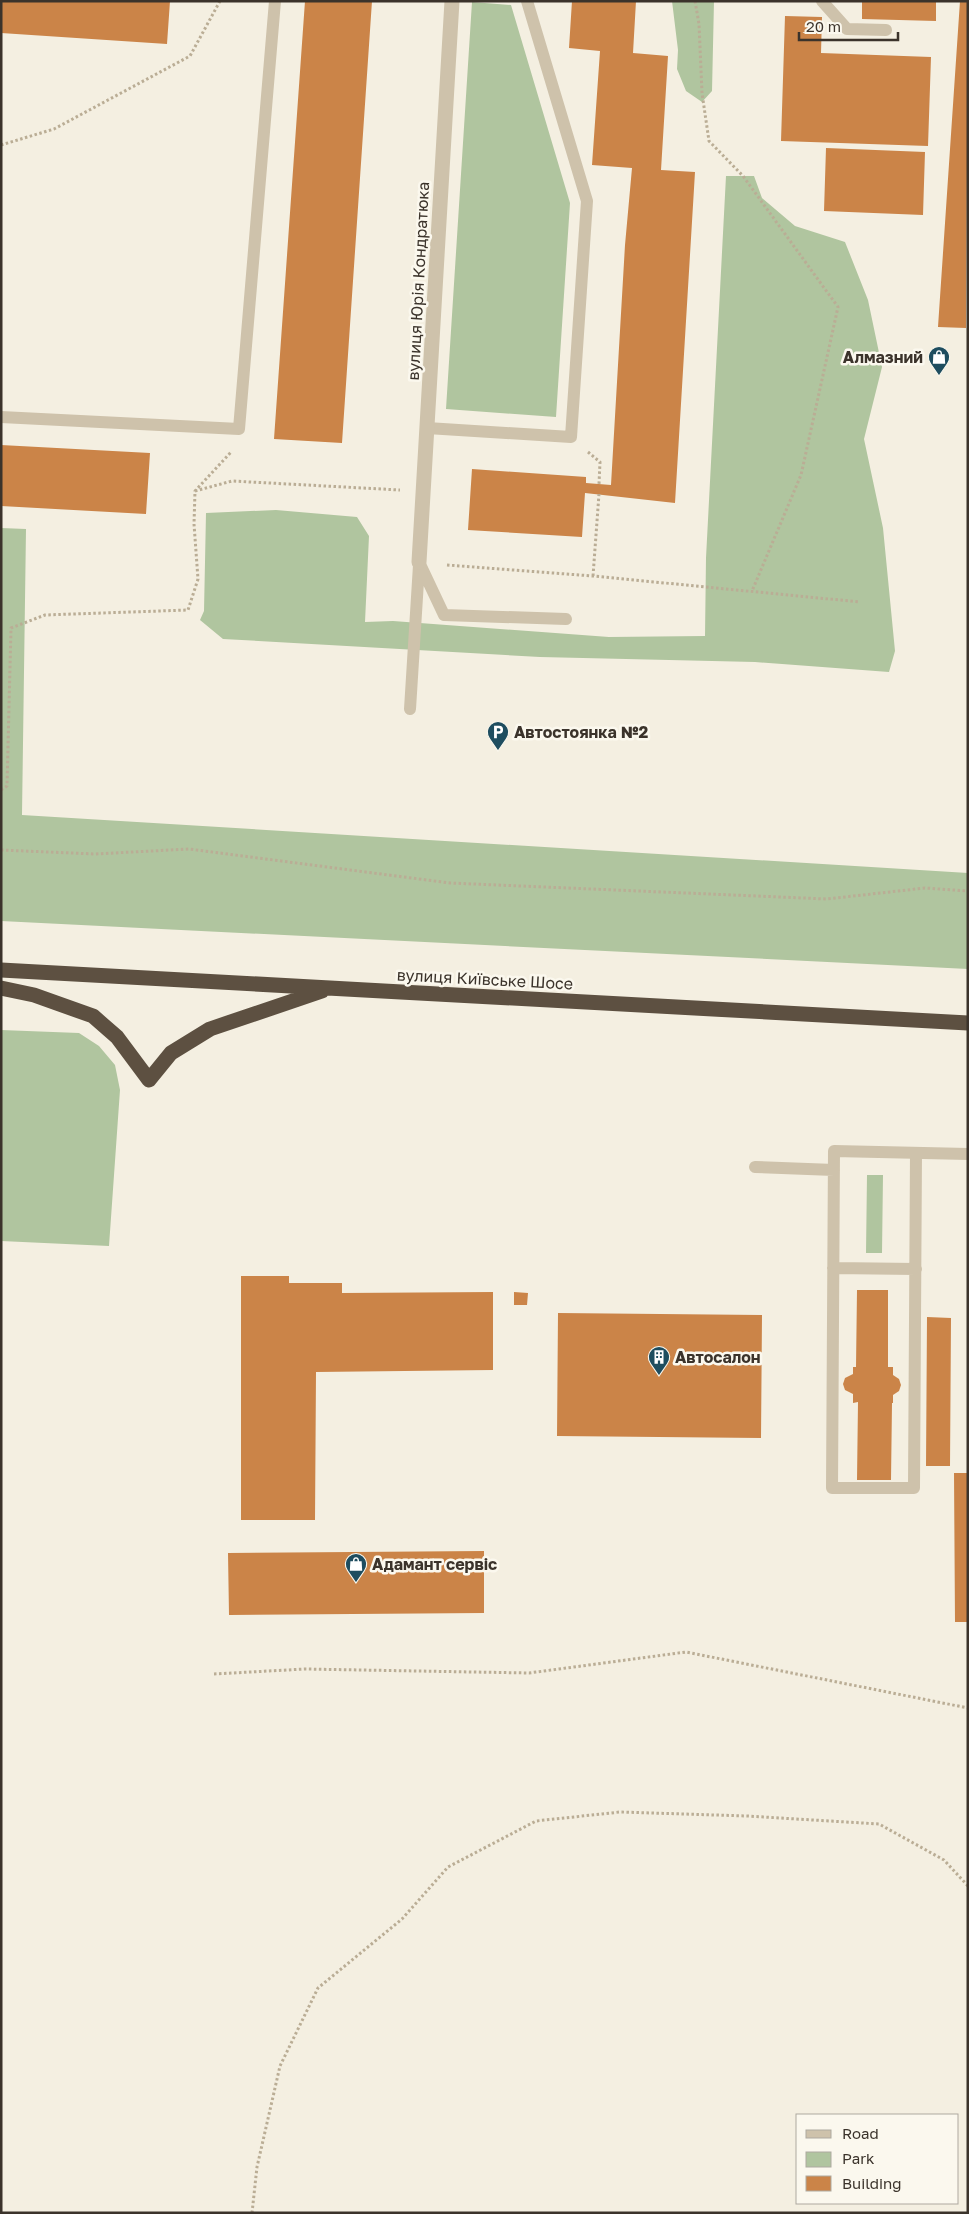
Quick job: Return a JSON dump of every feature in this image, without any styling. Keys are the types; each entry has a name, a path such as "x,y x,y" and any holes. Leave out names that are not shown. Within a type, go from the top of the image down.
{"highway":[{"name":"вулиця Київське Шосе","path":"1,970 968,1023"},
{"path":"1,988 34,995 93,1016 117,1038 149,1080 171,1053 210,1029 331,988"}],"street":[{"name":"вулиця Юрія Кондратюка","path":"419,562 452,1"}],"lane":[{"path":"1,417 239,429 275,1"},
{"path":"427,428 572,437 587,201 527,1"},
{"path":"822,1 847,29 886,30"},
{"path":"419,562 444,614 566,619"},
{"path":"410,709 419,562"},
{"path":"916,1153 914,1488 832,1488 834,1150 968,1154"},
{"path":"755,1167 834,1170"},
{"path":"833,1268 916,1269"}],"path":[{"path":"1,145 54,128 190,56 220,1"},
{"path":"695,1 699,24 702,93 709,141 743,176 838,307 801,475 752,591"},
{"path":"1,790 7,786 10,628 46,615 188,610 198,579 194,524 195,491 231,454 239,429"},
{"path":"572,437 600,462 599,484"},
{"path":"195,491 232,481 423,491"},
{"path":"593,576 599,494"},
{"path":"419,562 593,576 860,602"},
{"path":"1,850 95,854 189,849 450,883 480,885 827,899 925,888 968,891"},
{"path":"214,1674 305,1670 529,1673 686,1652 968,1708"},
{"path":"252,2213 257,2167 280,2066 318,1988 402,1919 448,1868 536,1821 620,1812 747,1816 879,1824 944,1860 968,1886"}],"green space":[{"path":"672,1 714,1 712,91 702,102 686,91 677,69 678,50"},
{"path":"472,2 511,5 570,203 556,417 446,409"},
{"path":"726,176 754,176 762,198 795,226 845,242 868,300 882,367 864,439 883,528 895,651 889,672 755,662 540,657 223,639 200,620 204,611 206,513 276,510 357,517 369,536 365,622 393,621 609,637 705,636 706,558"},
{"path":"1,528 26,529 22,815 968,873 968,969 1,921"},
{"path":"1,1030 79,1033 99,1046 115,1065 120,1090 109,1246 1,1241"},
{"path":"867,1175 883,1175 882,1253 866,1253"}],"building":[{"path":"1,1 170,1 167,44 1,33"},
{"path":"305,1 372,1 342,443 274,439"},
{"path":"572,1 636,1 633,53 668,56 661,170 695,172 675,503 585,493 582,537 468,530 472,469 586,477 586,483 611,485 625,245 632,168 592,165 600,51 569,48"},
{"path":"862,1 936,1 936,21 862,19"},
{"path":"960,1 968,1 966,328 938,327"},
{"path":"785,16 822,17 821,53 931,57 928,146 781,141"},
{"path":"826,148 925,152 923,215 824,211"},
{"path":"1,445 150,453 146,514 1,506"},
{"path":"241,1276 289,1276 289,1283 342,1283 342,1293 493,1292 493,1370 316,1372 315,1520 241,1520"},
{"path":"857,1290 888,1290 888,1367 893,1367 893,1375 899,1379 901,1385 899,1391 893,1395 892,1403 891,1480 857,1480 858,1402 853,1403 853,1394 845,1390 843,1384 845,1378 853,1374 853,1367 856,1367"},
{"path":"514,1292 528,1293 527,1305 514,1305"},
{"name":"Автосалон","path":"558,1313 762,1315 761,1438 557,1436"},
{"path":"927,1317 951,1318 950,1466 926,1466"},
{"path":"954,1473 968,1473 968,1622 955,1622"},
{"name":"Адамант сервіс","path":"484,1551 484,1613 229,1615 228,1553"}],"place":[{"name":"Алмазний","path":"939,376"},
{"name":"Автостоянка №2","path":"498,751"},
{"name":"Автосалон","path":"659,1376"},
{"name":"Адамант сервіс","path":"356,1583"}]}
